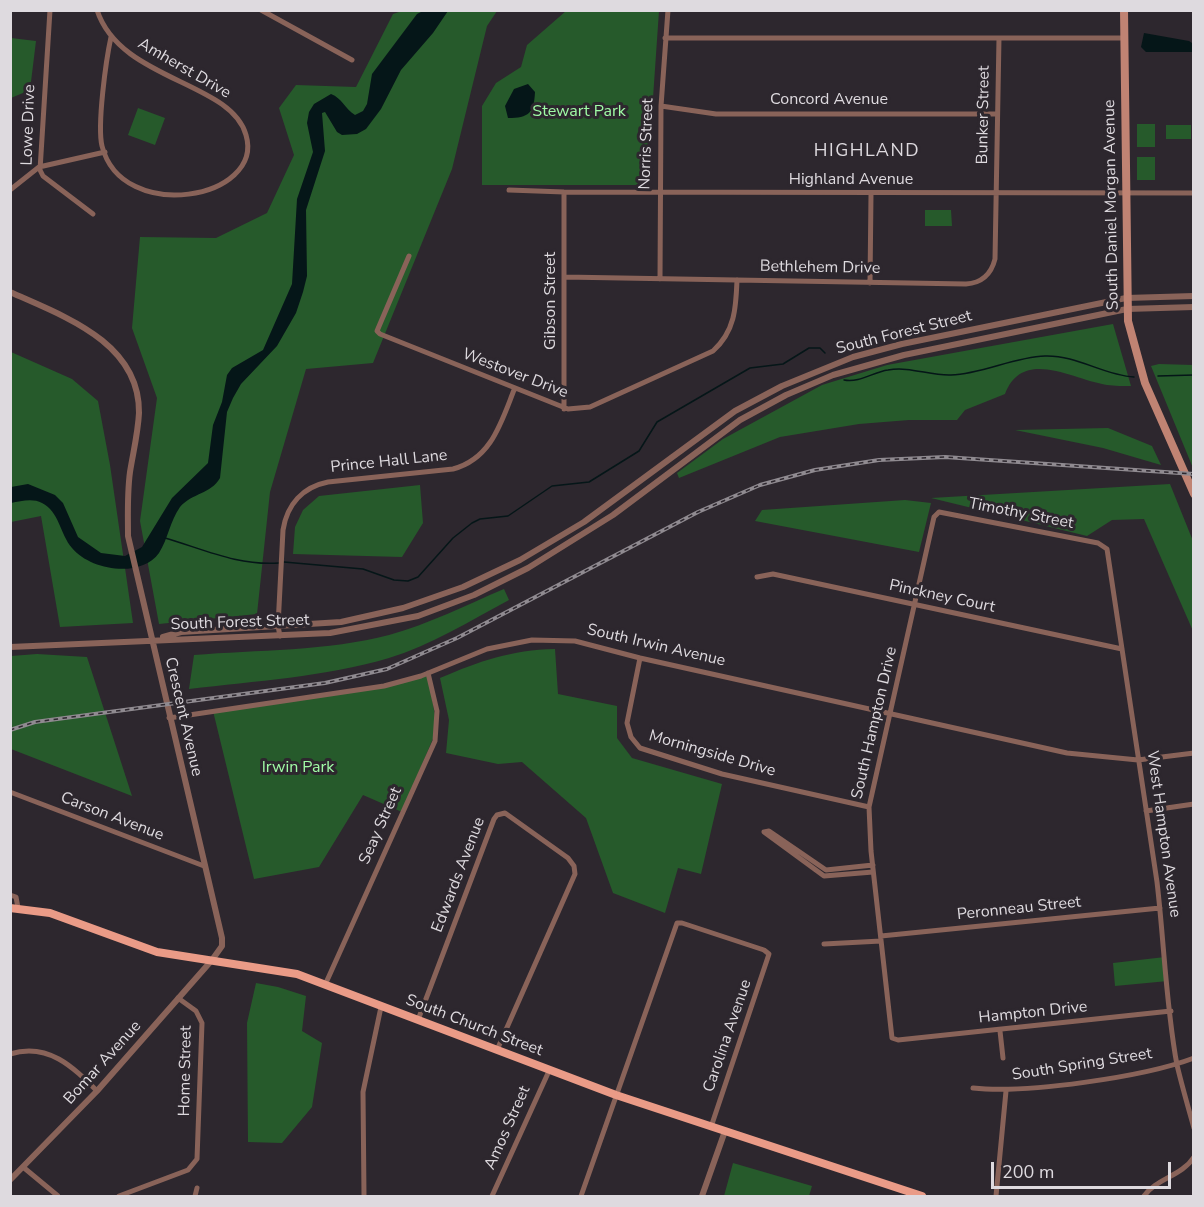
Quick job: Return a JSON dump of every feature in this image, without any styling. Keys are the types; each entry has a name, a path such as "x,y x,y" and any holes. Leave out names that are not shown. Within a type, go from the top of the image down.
{"main road":[{"name":"South Daniel Morgan Avenue","path":"1124,10 1127,309 1140,367 1194,494"},
{"name":"South Church Street","path":"14,908 50,913 157,952 297,974 616,1095 922,1197"}],"street":[{"name":"Lowe Drive","path":"50,10 39,166 43,176 93,214"},
{"name":"Amherst Drive","path":"97,10 111,37 145,65 226,108 244,128 248,148 243,165 229,182 199,190 169,194 143,191 128,184 116,173 105,153 102,141 101,110 111,37"},
{"path":"261,10 352,60"},
{"name":"Norris Street","path":"660,279 658,193 668,10"},
{"path":"665,38 1123,38"},
{"name":"Bunker Street","path":"995,193 999,38"},
{"name":"Concord Avenue","path":"661,106 716,114 997,114"},
{"path":"10,190 39,166 105,153"},
{"name":"Highland Avenue","path":"509,190 871,194 1194,193"},
{"name":"Gibson Street","path":"564,192 564,409"},
{"name":"Bethlehem Drive","path":"564,277 972,283 985,278 995,260 995,193"},
{"path":"870,283 871,194"},
{"name":"Westover Drive","path":"410,256 377,331 564,409 590,407 713,351 727,335 734,319 737,280"},
{"name":"Crescent Avenue","path":"10,292 65,316 90,331 119,358 132,381 139,413 128,491 128,536 222,938 222,946 212,960"},
{"name":"South Forest Street","path":"151,639 182,632 341,622 372,616 433,598 492,574 548,544 602,510 735,411 782,386 829,366 902,344 1126,298 1194,296"},
{"name":"South Forest Street","path":"151,639 330,633 389,623 446,606 502,583 613,515 740,420 786,395 833,375 904,355 1127,309 1194,307"},
{"name":"Prince Hall Lane","path":"280,636 278,626 282,555 287,514 294,501 306,490 328,482 453,469 468,464 482,454 492,441 514,390"},
{"name":"Timothy Street","path":"934,518 943,512 1104,545"},
{"name":"South Hampton Drive","path":"898,1040 891,1035 873,868 869,807 934,518"},
{"name":"West Hampton Avenue","path":"1104,545 1108,553 1160,908 1177,1063 1194,1128"},
{"name":"Pinckney Court","path":"758,577 773,573 1122,649"},
{"path":"10,647 151,639"},
{"name":"South Irwin Avenue","path":"169,718 405,681 487,649 532,640 575,641 640,658 1067,753 1138,760 1194,753"},
{"name":"Morningside Drive","path":"640,658 627,723 631,737 640,748 722,774 869,807"},
{"name":"Seay Street","path":"325,985 435,741 437,711 428,673"},
{"name":"Carson Avenue","path":"10,792 204,866"},
{"path":"1146,811 1194,804"},
{"name":"Edwards Avenue","path":"418,1020 494,819 497,814 505,813 568,858 574,866 575,874 497,1050"},
{"path":"825,873 769,831 764,832 825,873 873,868"},
{"path":"10,895 16,897 14,908"},
{"name":"Peronneau Street","path":"824,944 1160,908"},
{"name":"Carolina Avenue","path":"616,1095 674,927 677,923 682,922 769,954 711,1127"},
{"name":"Bomar Avenue","path":"10,1180 97,1091 212,960"},
{"name":"Home Street","path":"119,1197 188,1170 195,1164 202,1023 196,1011 178,998"},
{"path":"364,1197 363,1092 381,1007"},
{"name":"Hampton Drive","path":"898,1040 1172,1011"},
{"path":"1000,1030 1003,1058"},
{"path":"10,1054 30,1050 54,1055 97,1091"},
{"name":"South Spring Street","path":"973,1088 1006,1091 1112,1076 1194,1058"},
{"name":"Amos Street","path":"492,1197 549,1071"},
{"path":"996,1197 1006,1091"},
{"path":"581,1197 616,1095"},
{"path":"702,1197 725,1131"},
{"path":"1144,1197 1154,1185 1183,1168 1194,1157"},
{"path":"23,1167 58,1197"},
{"path":"195,1197 197,1188"}],"green space":[{"path":"402,11 497,11 487,26 452,169 373,363 306,369 270,492 257,614 159,624 140,521 157,398 132,328 140,237 216,238 267,213 294,155 279,108 296,85 356,87 393,14"},
{"name":"Stewart Park","path":"566,11 659,11 647,185 482,185 482,106 496,83 521,67 527,45"},
{"path":"11,38 36,41 30,90 11,98"},
{"path":"138,108 165,118 155,145 128,135"},
{"path":"1137,124 1155,124 1155,147 1137,147"},
{"path":"1166,125 1191,125 1191,139 1166,139"},
{"path":"1137,157 1155,157 1155,180 1137,180"},
{"path":"925,210 951,210 952,226 925,226"},
{"path":"1113,324 1131,386 1107,385 1065,373 1036,369 1024,372 1013,380 1005,394 965,410 957,420 909,420 859,424 780,437 679,478 677,473 723,439 822,385 887,365"},
{"path":"11,352 72,379 98,401 110,465 133,623 60,627 41,516 11,522"},
{"path":"1159,364 1193,365 1193,468 1151,366"},
{"path":"1108,428 1152,446 1161,465 1103,448 1015,430"},
{"path":"1170,484 1193,541 1193,631 1144,519 1112,520 1087,536 931,498"},
{"path":"420,485 423,523 402,557 293,554 295,527 303,510 319,496"},
{"path":"905,500 931,503 919,552 755,521 762,510"},
{"path":"504,589 509,600 405,653 340,670 189,689 194,655 317,647 366,640 418,625"},
{"path":"555,649 558,694 617,706 617,738 632,758 722,784 701,874 678,868 665,913 613,893 586,818 522,762 498,764 446,753 449,720 440,678 496,658"},
{"path":"37,654 87,657 132,796 11,749 11,656"},
{"name":"Irwin Park","path":"428,673 437,729 402,812 363,795 319,867 254,879 213,711 359,690"},
{"path":"1165,957 1168,981 1115,986 1113,963"},
{"path":"256,983 306,996 302,1031 322,1043 312,1107 282,1143 248,1142 247,1023"},
{"path":"733,1163 812,1186 809,1196 724,1196"}],"shaded area":[{"path":"423,11 448,11 433,33 401,70 381,109 366,129 357,134 342,135 337,132 325,112 322,113 325,151 306,210 307,276 303,292 296,313 277,346 241,384 233,398 227,412 220,478 212,487 180,507 162,548 151,561 128,569 115,569 80,556 68,542 56,517 48,507 42,503 27,500 11,503 11,487 28,484 55,495 63,503 78,537 101,553 125,556 142,547 172,498 208,463 213,425 222,402 227,375 232,368 263,350 292,284 297,199 313,152 307,123 309,112 314,104 331,94 355,115 363,111 367,104 372,74 417,14"},
{"path":"1144,33 1189,41 1192,43 1192,52 1146,52 1141,47"},
{"path":"528,84 535,92 532,109 521,117 508,118 505,106 514,89"}],"waterway":[{"path":"284,562 363,569 394,580 408,581 418,577 453,538 472,523 480,519 508,516 552,486 589,482 639,451 657,422 750,368 783,364 809,348 820,348 825,353"},
{"path":"844,380 861,379 882,371 896,369 943,375 963,374 1021,359 1045,356 1068,359 1112,373 1134,377"},
{"path":"1158,376 1194,375"},
{"path":"165,538 235,559 279,563"}],"railway":[{"path":"10,730 35,722 325,683 387,669 457,638 698,512 760,485 815,470 879,460 945,457 1194,474"}],"district":[{"name":"HIGHLAND","path":"867,152"}]}
